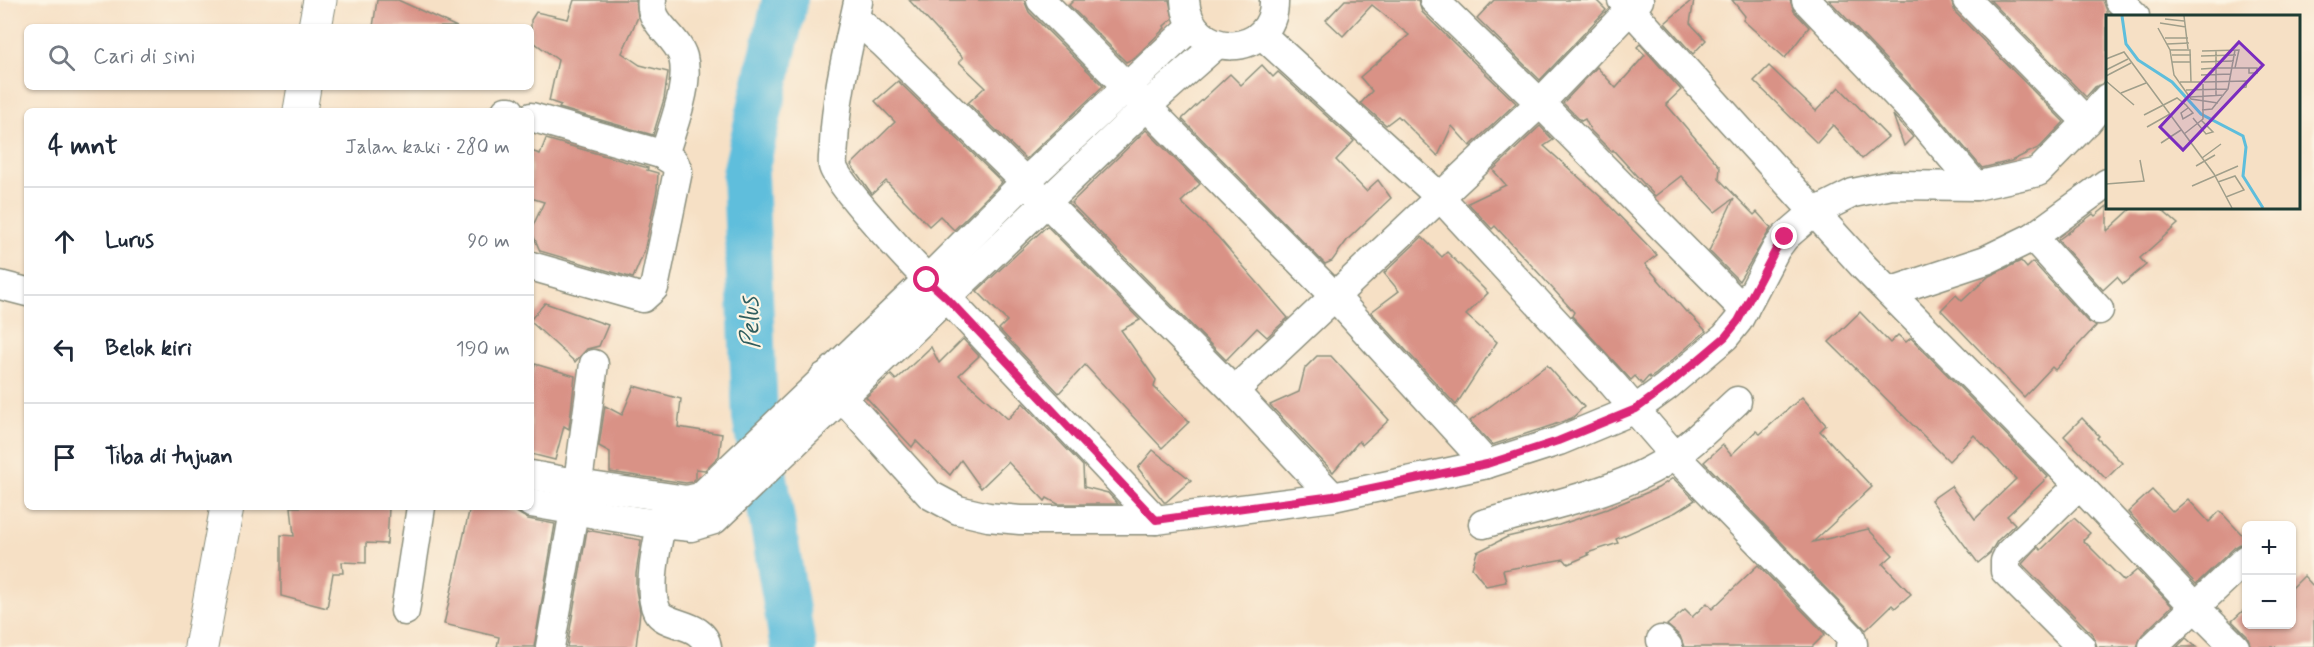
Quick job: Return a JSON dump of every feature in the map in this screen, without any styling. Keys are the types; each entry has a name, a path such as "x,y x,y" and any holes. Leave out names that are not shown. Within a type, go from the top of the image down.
{"street":[{"path":"316,24 320,0"},
{"path":"652,0 652,11 656,19 672,38 682,55 685,78 666,149 662,154"},
{"path":"1041,0 1335,297 1487,464"},
{"path":"715,502 836,404 937,289 1025,182 1127,87 1188,13 1203,38 1217,44 1233,46 1248,43 1261,34 1270,21 1274,0"},
{"path":"1434,0 1540,103 1744,310"},
{"path":"1806,0 1935,136 1976,186"},
{"path":"1967,0 2087,123"},
{"path":"2119,0 2134,15"},
{"path":"1234,391 1540,103 1630,3 1864,267 2235,647"},
{"path":"856,9 883,43 1046,202 1234,391 1333,496"},
{"path":"856,9 841,82 833,167 849,191 937,289 1156,520"},
{"path":"1261,34 1440,196 1642,416 1673,453 1851,637 1853,644 1850,647"},
{"path":"534,503 576,498 664,510 691,527 707,524 715,502 818,382 1046,202 1147,106 1217,44"},
{"path":"300,108 304,90"},
{"path":"818,382 836,404 930,495 958,510 988,517 1020,520 1156,520 1333,496 1487,464 1642,416 1666,387 1725,337 1744,310 1776,249 1785,237 1819,218 1853,194 1892,184 1976,186 2038,172 2087,123 2106,99"},
{"path":"534,118 655,154 662,154 674,162 678,171 654,288 643,298 534,267"},
{"path":"1889,292 1986,260 2033,237 2106,184"},
{"path":"2033,237 2099,310"},
{"path":"0,285 24,291"},
{"path":"550,647 576,498 594,364"},
{"path":"1483,524 1604,489 1642,475 1737,401"},
{"path":"534,477 576,498"},
{"path":"2079,485 2009,553 2005,561 2005,571 2081,647"},
{"path":"201,647 226,510"},
{"path":"405,611 421,510"},
{"path":"664,510 653,564 655,608 660,616 699,634 706,641 707,647"},
{"path":"2153,647 2242,564"}],"building":[{"path":"377,0 398,0 450,24 373,24"},
{"path":"574,0 636,0 638,17 622,53 640,65 668,72 664,99 653,135 559,108 561,105 549,101 558,60 534,42 534,24 531,24 531,20 536,12 568,19"},
{"path":"909,0 1024,0 1029,12 1103,86 1026,159 968,103 985,87 959,62 963,58"},
{"path":"1074,0 1169,0 1173,18 1134,58 1126,62 1069,5"},
{"path":"1345,0 1418,0 1422,12 1516,103 1470,146 1452,126 1438,156 1398,116 1386,125 1361,103 1372,91 1360,77 1409,35 1372,5 1343,36 1326,20"},
{"path":"1494,0 1596,0 1606,10 1540,80 1477,18"},
{"path":"1694,0 1690,23 1706,40 1693,54 1665,23"},
{"path":"1732,0 1790,0 1794,11 1809,27 1785,58 1743,20 1745,16"},
{"path":"1829,0 1951,0 1955,12 2064,122 2040,147 2011,161 1982,168 1927,103"},
{"path":"1990,0 2103,0 2107,11 2106,82 2095,87 2086,97"},
{"path":"1640,44 1681,90 1666,104 1720,167 1719,179 1754,215 1757,212 1771,228 1739,281 1709,251 1734,198 1715,212 1681,176 1655,196 1613,150 1611,151 1591,131 1585,119 1581,121 1563,103 1597,67 1616,88 1645,55 1637,47"},
{"path":"1262,65 1273,77 1278,72 1354,141 1336,160 1366,191 1378,180 1391,198 1348,239 1332,261 1325,264 1182,119 1230,74 1241,85"},
{"path":"1769,66 1816,111 1839,87 1888,137 1862,159 1833,125 1817,143 1754,81"},
{"path":"898,81 1002,182 954,230 940,216 929,226 886,181 872,194 851,165 895,122 875,101"},
{"path":"1893,115 1913,137 1904,146"},
{"path":"1540,126 1553,140 1544,146 1603,199 1657,255 1645,264 1686,312 1706,331 1642,384 1635,376 1631,380 1572,316 1574,312 1534,268 1495,226 1492,229 1468,203 1506,185 1493,170"},
{"path":"1146,130 1200,184 1181,202 1218,237 1288,318 1267,337 1257,328 1226,360 1071,203"},
{"path":"546,139 648,168 647,170 658,173 657,190 644,252 633,278 540,251 534,237 534,224 544,202 534,199 534,152 540,154"},
{"path":"2107,208 2107,231 2132,208 2159,208 2178,224 2140,258 2146,265 2123,284 2117,277 2103,290 2058,240 2093,214 2095,216"},
{"path":"1047,226 1140,320 1121,330 1156,380 1154,387 1189,422 1162,448 1085,365 1059,393 999,329 1007,321 977,291"},
{"path":"1422,237 1442,257 1447,252 1488,293 1466,315 1497,342 1456,405 1371,312 1399,291 1384,273"},
{"path":"2021,261 2027,268 2033,262 2087,321 2096,326 2055,370 2052,367 2024,397 1941,310 1956,295 1962,301 1989,276"},
{"path":"545,303 608,325 599,346 587,349 575,362 534,325 534,316"},
{"path":"1860,312 1890,343 1898,335 1906,342 1911,338 2048,477 2007,516 2015,524 1997,541 1990,553 1978,563 1931,500 1951,486 1975,519 2016,479 1974,435 1949,461 1829,342"},
{"path":"963,339 979,356 959,375 1008,419 1023,403 1083,466 1084,487 1108,493 1118,504 1058,504 1047,498 1045,501 1008,462 981,488 961,460 950,475 916,441 912,447 866,397 891,375 896,380 931,347 939,363"},
{"path":"1317,356 1331,356 1389,420 1362,445 1359,441 1333,472 1270,405 1299,392 1305,368"},
{"path":"535,364 575,376 569,429 564,426 555,460 534,455"},
{"path":"1547,365 1584,407 1572,418 1492,445 1470,421"},
{"path":"634,386 681,399 678,427 722,434 719,456 705,470 696,469 696,478 692,482 610,472 610,452 599,446 605,406 622,415"},
{"path":"1802,397 1826,425 1820,431 1872,487 1813,542 1868,529 1893,555 1883,564 1911,594 1895,608 1892,605 1866,630 1704,462 1723,445 1731,455 1756,431 1760,434"},
{"path":"2082,418 2099,436 2097,438 2122,463 2106,479 2064,436"},
{"path":"1153,450 1191,480 1166,502 1138,468"},
{"path":"1673,478 1695,500 1676,512 1616,539 1618,543 1587,553 1589,555 1568,564 1564,559 1503,570 1506,582 1486,586 1472,568 1477,552 1507,537 1559,525 1607,509 1658,488"},
{"path":"2152,490 2173,512 2188,499 2209,522 2220,511 2242,535 2242,543 2196,584 2128,512"},
{"path":"291,510 389,510 387,544 366,543 366,563 342,562 343,573 333,573 327,608 281,596 281,535 294,536"},
{"path":"469,510 513,510 528,519 555,524 534,647 497,647 499,637 444,624"},
{"path":"2074,518 2090,533 2083,540 2124,581 2137,570 2172,606 2142,635 2137,647 2097,647 2093,635 2022,564 2038,547 2041,550"},
{"path":"587,530 641,540 636,574 640,612 636,647 567,647"},
{"path":"1758,565 1825,634 1812,647 1684,647 1680,636 1667,625 1685,610 1692,617 1707,603 1712,609"},
{"path":"2304,576 2314,587 2314,647 2251,647 2247,636 2232,621 2242,612 2242,629 2296,629 2296,584"},
{"path":"2186,638 2196,647 2177,647"}],"waterway":[{"name":"Pelus","path":"785,0 745,174 755,417 793,647"}],"route":[{"path":"927,280 947,298 1156,520 1333,496 1487,464 1558,441 1636,409 1725,337 1738,321 1776,249 1785,237"}]}
